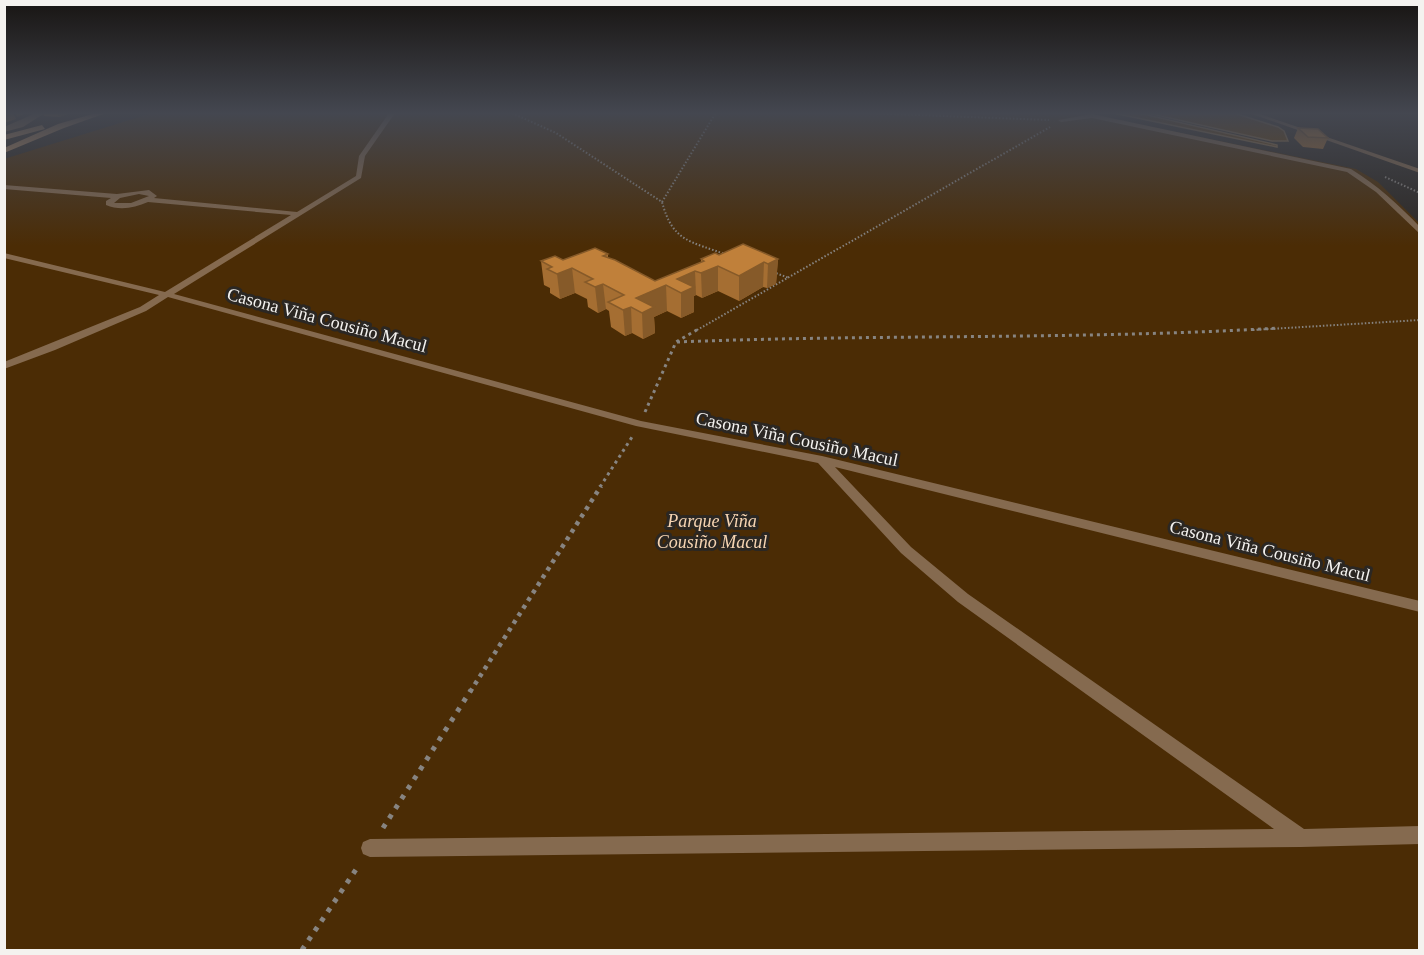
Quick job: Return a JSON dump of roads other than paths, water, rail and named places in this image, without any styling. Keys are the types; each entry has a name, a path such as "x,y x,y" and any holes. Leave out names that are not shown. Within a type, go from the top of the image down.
{"lane":[{"name":"Casona Viña Cousiño Macul","path":"4,366 52,348 170,295 359,177 362,158"},
{"path":"1290,158 1349,170 1369,182 1397,207 1419,232"},
{"path":"1380,158 1419,171"},
{"path":"4,187 116,196 145,192 152,194 148,200"},
{"path":"116,196 110,200 110,204 127,206 148,200 299,214"},
{"name":"Casona Viña Cousiño Macul","path":"4,255 170,295 640,424 822,460 1419,606"},
{"path":"822,460 906,550 955,592 1301,838"},
{"path":"370,848 1301,838 1419,834"}],"park label":[{"name":"Parque Viña Cousiño Macul","path":"712,531"}]}
